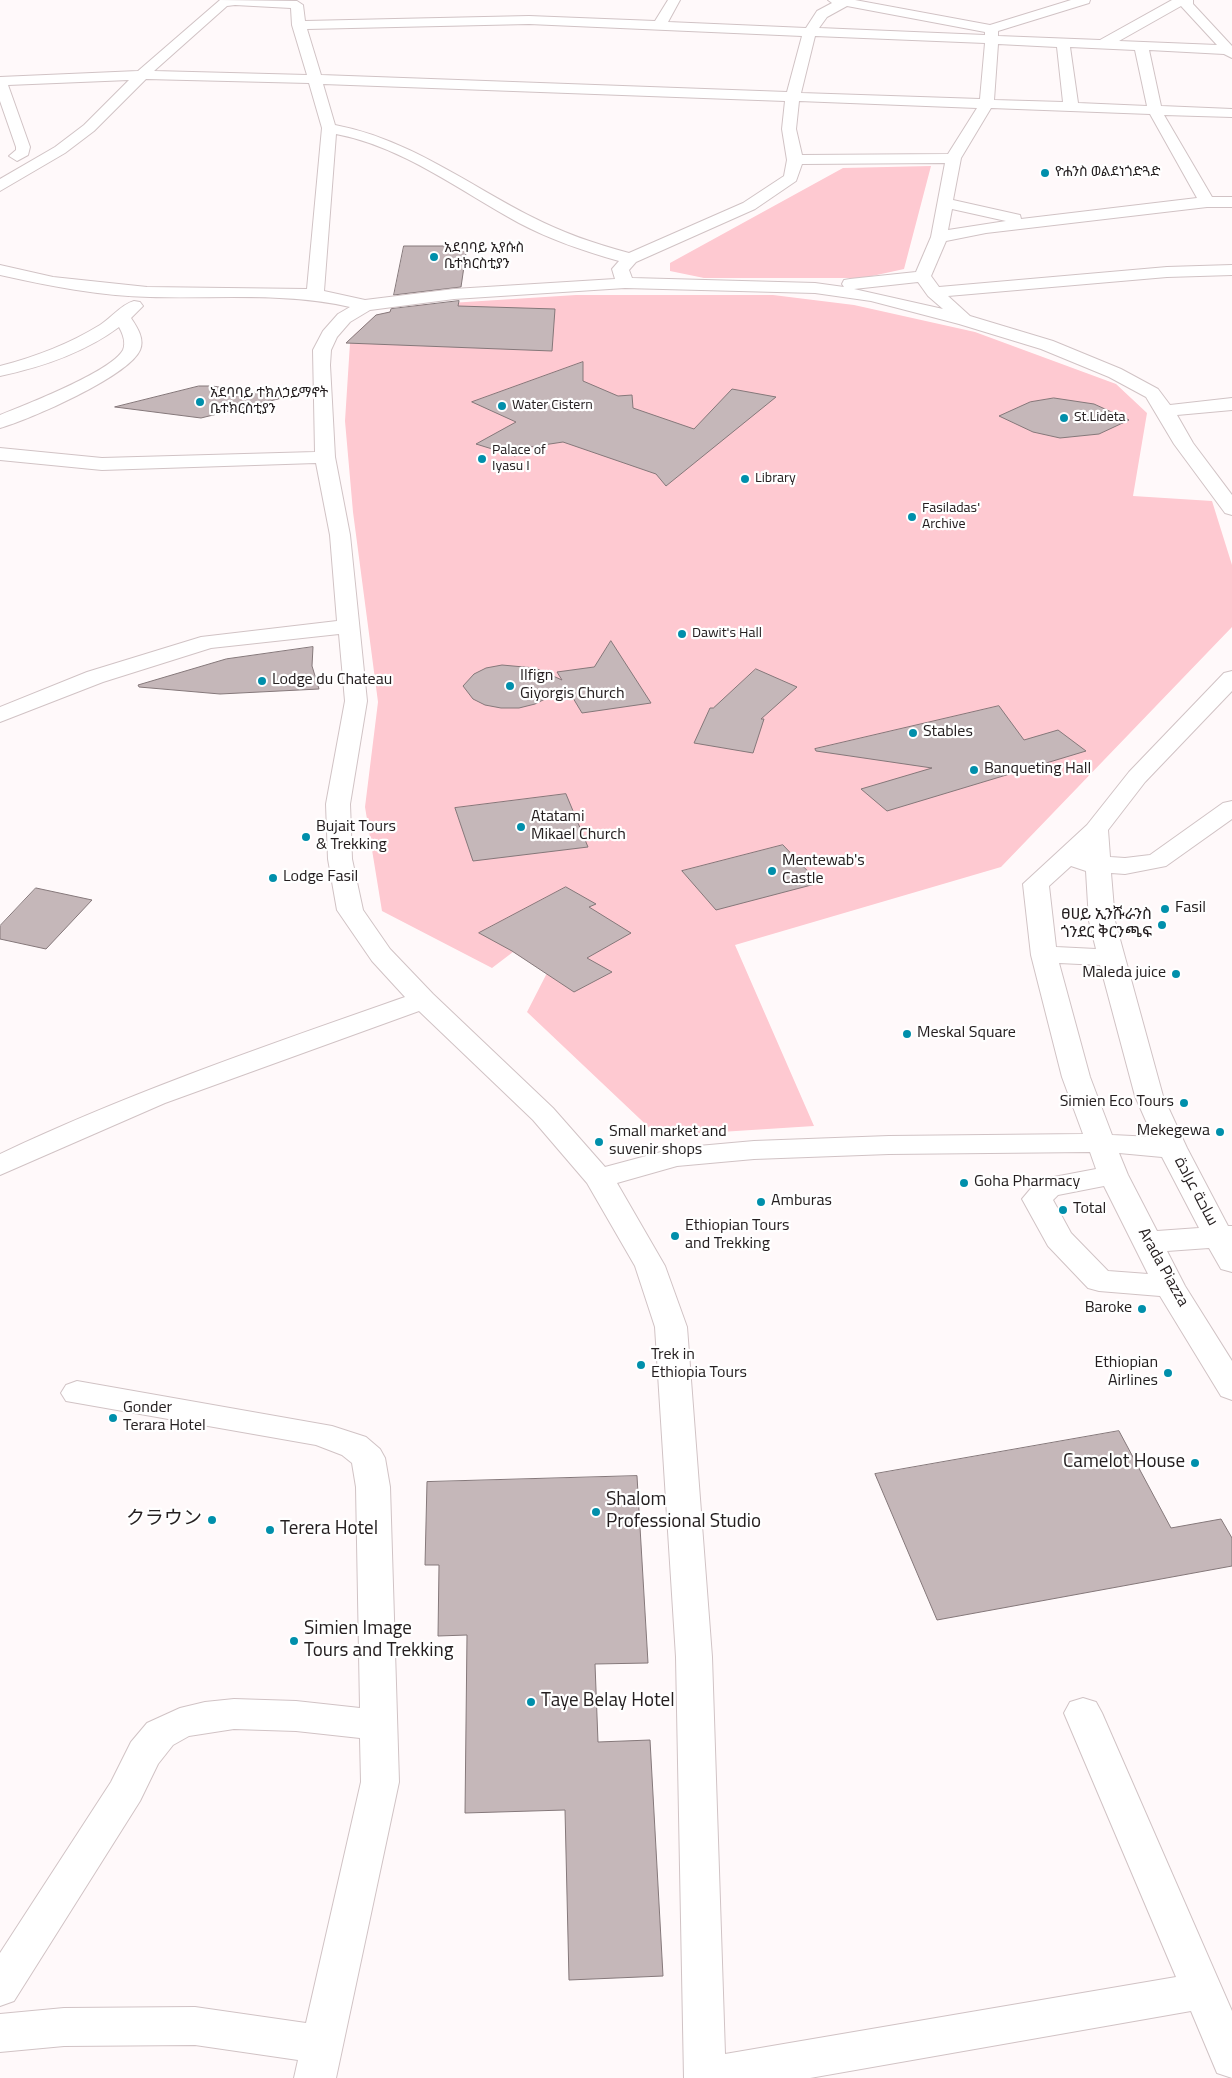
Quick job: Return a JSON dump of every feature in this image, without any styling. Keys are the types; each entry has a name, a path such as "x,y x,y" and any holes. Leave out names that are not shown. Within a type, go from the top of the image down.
{"street":[{"path":"660,24 674,0"},
{"path":"628,271 749,206 791,178 794,160 789,129 794,96 809,33 822,14 843,0 992,34 1063,43 1231,52"},
{"path":"299,25 529,20 660,24 809,33 992,34 1084,0"},
{"path":"1157,0 1184,3 1231,52"},
{"path":"0,186 42,161 89,128 142,75 224,3 235,1 299,2 299,25 329,128 316,294"},
{"path":"1102,45 1184,3"},
{"path":"923,276 939,237 953,158 987,103 992,34"},
{"path":"1063,43 1072,107"},
{"path":"1141,47 1155,111 1207,202"},
{"path":"17,156 23,152 23,147 0,81 142,75 314,79 1232,113"},
{"path":"329,128 349,130 408,155 550,232 589,248 628,271"},
{"path":"0,153 42,161"},
{"path":"794,160 953,158"},
{"path":"939,237 1033,222 1207,202 1232,202"},
{"path":"946,203 1033,222"},
{"path":"0,270 53,282 147,292 316,294 365,305 628,271 815,288 871,296 965,320 1047,345 1115,373 1152,393 1184,444 1232,509"},
{"path":"934,292 1167,272 1232,270"},
{"path":"815,288 923,276"},
{"path":"923,276 934,292 965,320"},
{"path":"0,371 38,360 71,346 123,319 147,292"},
{"path":"365,305 344,318 329,335 322,350 320,365 325,456 340,535 356,701 338,804 340,859 350,910 381,955 423,1000 543,1114 599,1178 650,1266 671,1327 694,1658 705,2078 1201,1991"},
{"path":"0,422 55,398 118,364 131,351 132,339 123,319"},
{"path":"1165,411 1232,404"},
{"path":"0,454 102,464 325,456"},
{"path":"2,714 95,677 209,642 350,626"},
{"path":"1060,860 1096,830 1136,777 1232,678"},
{"path":"1060,860 1125,866 1157,862 1232,808"},
{"name":"ساحة عرادة","path":"1096,830 1102,921 1149,1096 1172,1148 1228,1245"},
{"name":"Arada Piazza","path":"1060,860 1036,884 1044,955 1076,1078 1113,1175 1146,1242 1170,1286 1232,1388"},
{"path":"1044,955 1111,957"},
{"path":"0,1166 56,1138 265,1055 423,1000"},
{"path":"599,1178 676,1157 754,1150 889,1145 1102,1143 1172,1148"},
{"path":"1113,1175 1048,1187 1037,1199 1059,1239 1099,1281 1170,1286"},
{"path":"1146,1242 1228,1245"},
{"path":"0,2033 64,2027 195,2026 318,2061 380,1782 373,1487 368,1458 354,1446 320,1434 77,1393"},
{"path":"0,1988 127,1790 143,1755 160,1734 192,1718 240,1713 378,1725"},
{"path":"1083,1713 1201,1991 1232,2059"}],"shaded area":[{"path":"931,166 904,269 863,278 704,278 670,271 670,263 843,168"},
{"path":"576,295 773,295 854,305 975,332 1116,384 1147,413 1133,496 1212,501 1232,565 1232,627 1001,867 735,945 814,1126 658,1136 527,1012 547,973 513,952 492,968 382,911 365,807 378,702 353,512 345,421 350,343 354,335 376,315 419,305"}],"building":[{"path":"404,246 467,246 461,287 394,295"},
{"path":"459,301 458,306 555,309 552,351 346,343 376,315 390,312 391,309"},
{"path":"583,362 583,381 618,396 632,395 633,408 694,429 732,389 776,397 666,486 656,474 563,442 530,447 515,456 476,444 516,422 472,402"},
{"name":"አደባባይ ተክለኃይማኖት ቤተክርስቲያን","path":"199,386 212,386 286,397 201,418 115,407"},
{"name":"St.Lideta","path":"1054,398 1094,404 1129,420 1099,434 1060,438 1033,432 999,416 1030,402"},
{"path":"611,641 651,703 582,713 567,688 535,704 519,708 501,708 485,705 473,699 463,686 474,674 486,668 502,665 535,668 562,680 557,672 594,667"},
{"path":"313,647 312,666 319,689 220,694 139,687 138,685 226,659"},
{"path":"756,669 797,687 761,719 764,719 753,753 694,743 710,708 713,708"},
{"path":"999,706 1024,740 1058,730 1086,751 887,811 861,789 932,768 816,751 815,749"},
{"name":"Atatami Mikael Church","path":"566,794 588,847 473,861 455,808"},
{"name":"Mentewab's Castle","path":"783,845 819,883 716,910 682,871"},
{"path":"566,887 596,904 589,907 631,933 587,958 612,972 574,992 512,951 479,933"},
{"path":"36,888 92,900 46,949 0,939 0,926"},
{"path":"1119,1431 1171,1528 1221,1519 1232,1538 1232,1566 937,1620 875,1474"},
{"name":"Taye Belay Hotel","path":"637,1476 648,1663 595,1664 598,1742 650,1740 663,1976 569,1980 565,1810 465,1813 467,1635 438,1636 439,1565 425,1565 427,1482"}],"place":[{"name":"ዮሐንስ ወልደነጎድጓድ","path":"1045,173"},
{"name":"አደባባይ ኢየሱስ ቤተክርስቲያን","path":"434,257"},
{"name":"አደባባይ ተክለኃይማኖት ቤተክርስቲያን","path":"200,402"},
{"name":"Water Cistern","path":"502,406"},
{"name":"St.Lideta","path":"1064,418"},
{"name":"Palace of Iyasu I","path":"482,459"},
{"name":"Library","path":"745,479"},
{"name":"Fasiladas' Archive","path":"912,517"},
{"name":"Dawit's Hall","path":"682,634"},
{"name":"Lodge du Chateau","path":"262,681"},
{"name":"Ilfign Giyorgis Church","path":"510,686"},
{"name":"Stables","path":"913,733"},
{"name":"Banqueting Hall","path":"974,770"},
{"name":"Atatami Mikael Church","path":"521,827"},
{"name":"Bujait Tours & Trekking","path":"306,837"},
{"name":"Mentewab's Castle","path":"772,871"},
{"name":"Lodge Fasil","path":"273,878"},
{"name":"Fasil","path":"1165,909"},
{"name":"ፀሀይ ኢንሹራንስ ጎንደር ቅርንጫፍ","path":"1162,925"},
{"name":"Maleda juice","path":"1176,974"},
{"name":"Meskal Square","path":"907,1034"},
{"name":"Simien Eco Tours","path":"1184,1103"},
{"name":"Mekegewa","path":"1220,1132"},
{"name":"Small market and suvenir shops","path":"599,1142"},
{"name":"Goha Pharmacy","path":"964,1183"},
{"name":"Amburas","path":"761,1202"},
{"name":"Total","path":"1063,1210"},
{"name":"Ethiopian Tours and Trekking","path":"675,1236"},
{"name":"Baroke","path":"1142,1309"},
{"name":"Trek in Ethiopia Tours","path":"641,1365"},
{"name":"Ethiopian Airlines","path":"1168,1373"},
{"name":"Gonder Terara Hotel","path":"113,1418"},
{"name":"Camelot House","path":"1195,1463"},
{"name":"Shalom Professional Studio","path":"596,1512"},
{"name":"クラウン","path":"212,1520"},
{"name":"Terera Hotel","path":"270,1530"},
{"name":"Simien Image Tours and Trekking","path":"294,1641"},
{"name":"Taye Belay Hotel","path":"531,1702"}]}
